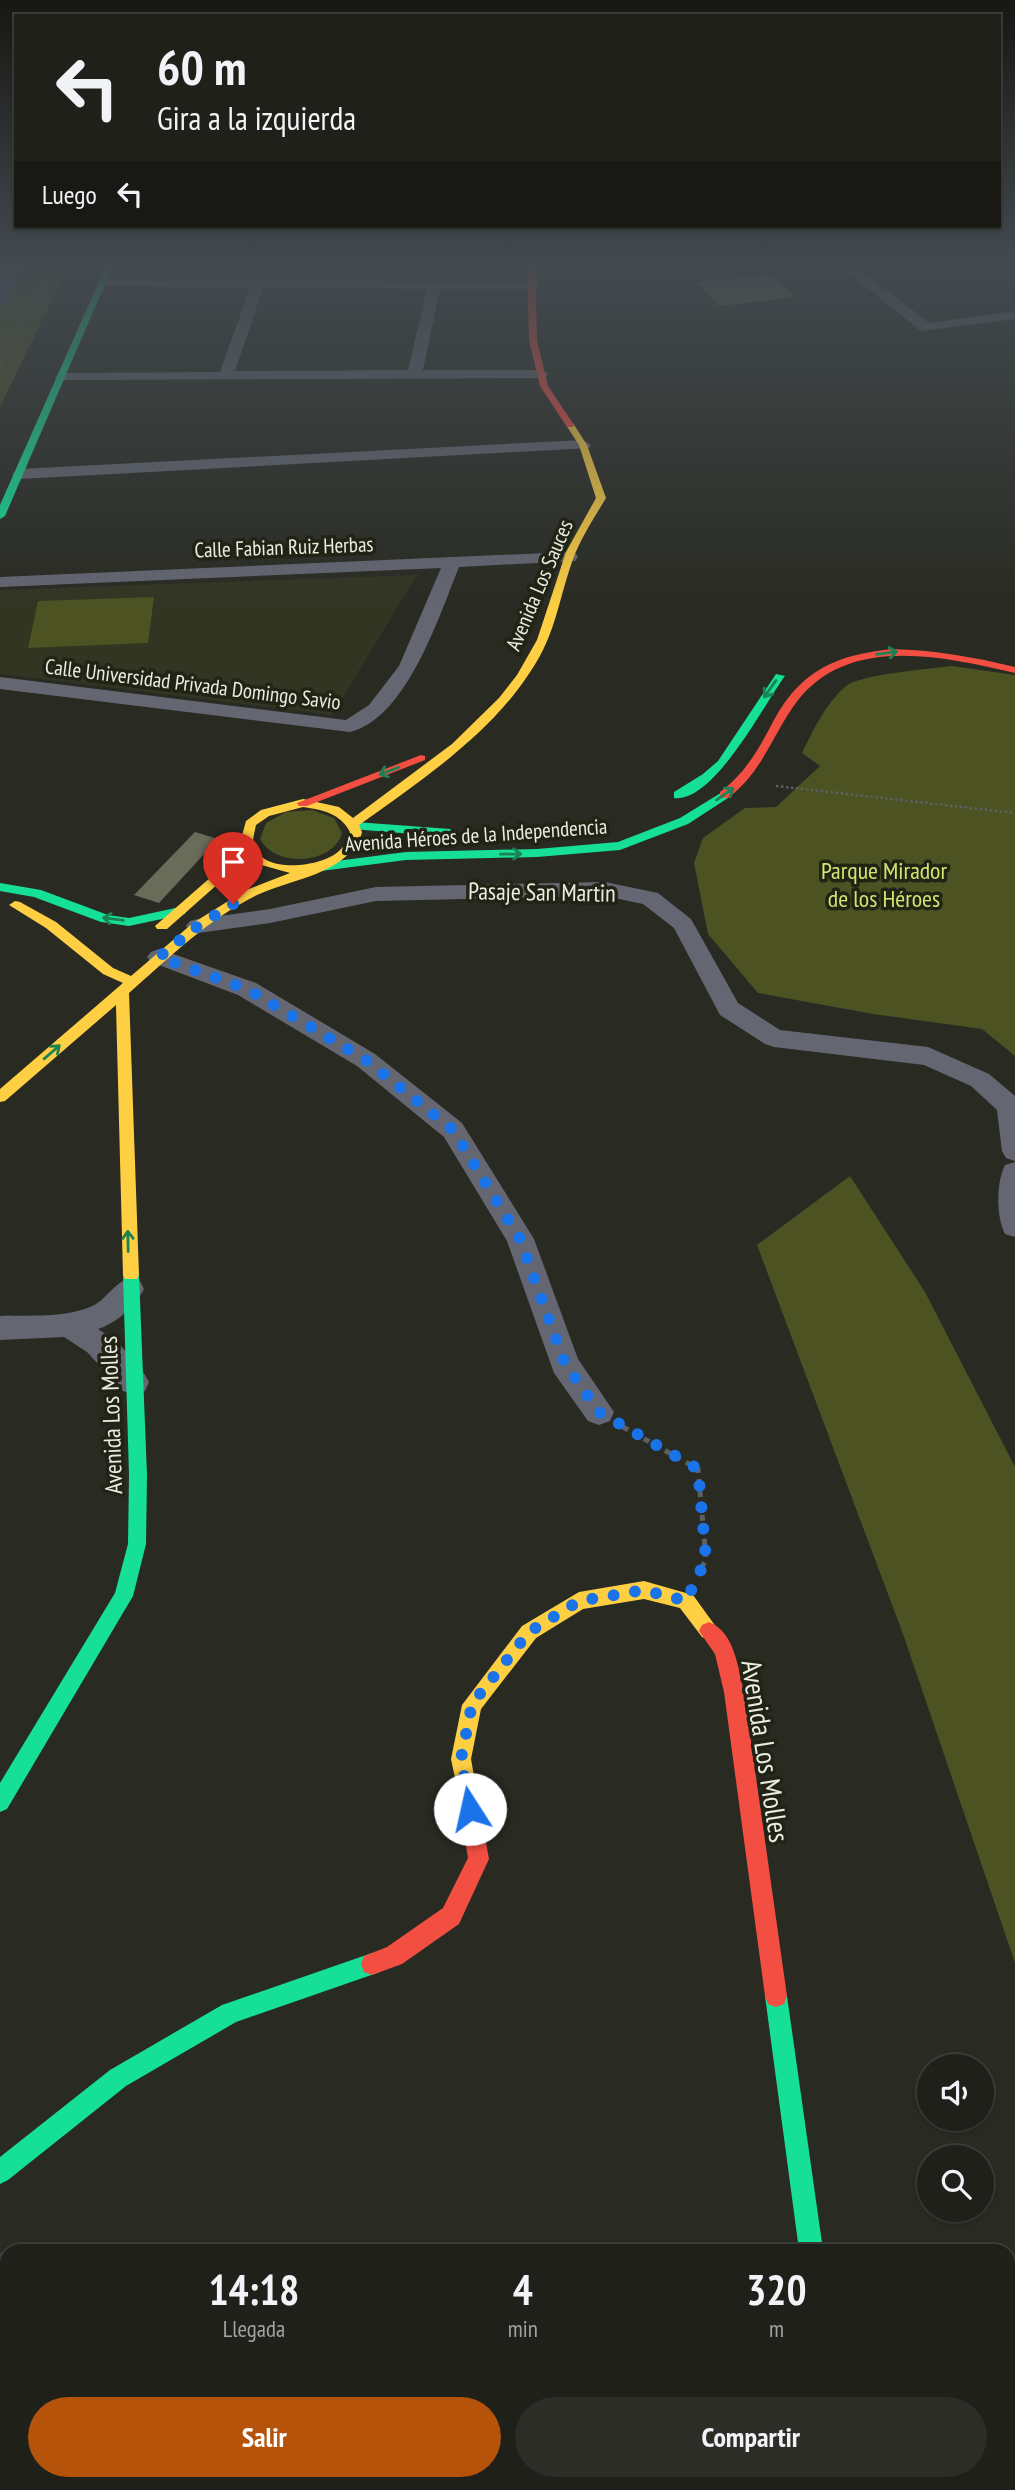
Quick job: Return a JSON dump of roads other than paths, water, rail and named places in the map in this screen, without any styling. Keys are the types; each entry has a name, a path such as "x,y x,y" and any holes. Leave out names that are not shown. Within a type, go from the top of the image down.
{"street":[{"path":"0,516 62,377"},
{"name":"Avenida Los Sauces","path":"355,825 418,777 453,746 495,706 531,663 552,611 569,557 601,498 583,445 544,386 543,377"},
{"path":"20,474 583,445"},
{"name":"Calle Fabian Ruiz Herbas","path":"0,582 569,557"},
{"name":"Calle Universidad Privada Domingo Savio","path":"0,683 350,726 376,709 408,667 452,562"},
{"name":"Avenida Héroes de la Independencia","path":"154,947 189,918 317,868 406,856 537,853 620,846 684,821 740,782 757,765 788,705 803,683 844,660 892,651 960,656 1015,670"},
{"path":"660,806 712,774 739,739 772,684 789,668"},
{"name":"Avenida Los Sauces","path":"303,803 453,746"},
{"path":"303,803 335,807 346,814 355,825 357,838 351,850 338,860 317,868 295,870 269,864 251,852 246,841 248,830 263,815 285,805 303,803"},
{"name":"Avenida Héroes de la Independencia","path":"355,825 461,833"},
{"name":"Avenida Héroes de la Independencia","path":"0,1097 127,987 154,947 189,918 246,841"},
{"path":"2,888 36,893 107,919 129,922 189,918"},
{"path":"2,888 17,907 51,925 127,987"},
{"name":"Pasaje San Martin","path":"189,918 270,916 376,894 605,889 650,898 683,924 729,1009 774,1038 928,1056 980,1080 1010,1106 1015,1151"},
{"path":"154,947 247,989 366,1060 453,1130 520,1239 565,1364 599,1412"},
{"name":"Avenida Los Molles","path":"0,1801 124,1596 137,1544 130,1289 127,987"},
{"path":"1015,1172 1012,1215 1015,1226"},
{"path":"0,1328 68,1325 102,1316 130,1289"},
{"path":"68,1325 83,1332 109,1353 134,1382"},
{"name":"Avenida Los Molles","path":"0,2172 118,2078 230,2013 394,1956 451,1916 479,1859 461,1759 472,1704 529,1632 579,1601 644,1590 686,1601 724,1650 734,1692 810,2244"}],"park label":[{"name":"Parque Mirador de los Héroes","path":"884,884"}]}
